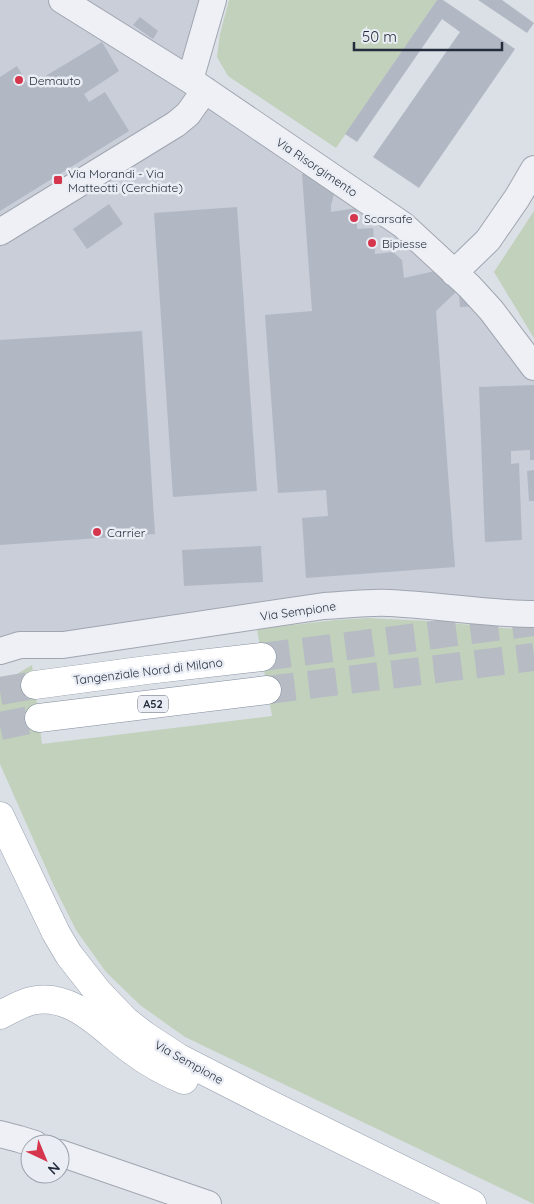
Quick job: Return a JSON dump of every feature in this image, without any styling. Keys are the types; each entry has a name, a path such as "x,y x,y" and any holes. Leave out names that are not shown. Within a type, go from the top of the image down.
{"main road":[{"name":"Tangenziale Nord di Milano","path":"35,685 262,657"},
{"name":"A52","path":"39,718 266,690"},
{"name":"Via Sempione","path":"0,816 69,956 98,992 126,1021 144,1036 179,1058 472,1204"},
{"path":"0,1015 30,1002 48,1000 68,1005 87,1014 134,1052 168,1073 189,1083 267,1103"}],"street":[{"name":"Via Risorgimento","path":"62,0 198,85 403,225 469,286 534,367"},
{"path":"0,232 176,124 188,114 198,85 213,0"},
{"path":"454,273 488,240 517,198 534,169"},
{"name":"Via Sempione","path":"0,665 63,645 324,606 389,603 534,614"},
{"name":"Via Sempione","path":"0,651 20,645 63,645"},
{"path":"70,1156 208,1204"}],"shaded area":[{"path":"0,0 200,0 177,86 302,174 306,173 335,191 426,258 475,306 534,379 534,606 393,598 0,640"}],"green space":[{"path":"229,0 437,0 336,148 228,76 217,57 220,34"},
{"path":"534,211 534,338 494,272"},
{"path":"367,618 534,630 534,1204 185,1037 140,1005 106,972 76,930 54,886 0,764 0,690 11,679 32,665 42,744 272,716 257,629"}],"building":[{"path":"437,0 443,0 515,49 419,188 373,157 460,32 442,19 357,142 345,134"},
{"path":"478,0 502,0 534,23 527,33"},
{"path":"140,17 158,31 153,39 133,25"},
{"path":"102,42 119,71 84,94 89,102 105,92 129,131 0,211 0,77 17,66 29,86"},
{"path":"306,173 335,191 331,212 357,208 357,229 373,228 375,254 393,252 402,260 404,278 435,271 456,292 436,311 455,567 306,578 302,518 328,516 326,490 278,493 265,315 312,311 302,174"},
{"path":"109,204 123,224 87,249 73,229"},
{"path":"237,207 257,491 173,497 154,213"},
{"path":"459,295 470,295 479,306 460,307"},
{"path":"142,331 155,534 0,545 0,340"},
{"path":"534,385 534,460 530,460 530,450 511,451 511,464 519,463 522,540 485,542 479,387"},
{"path":"534,470 534,501 529,501 527,471"},
{"path":"261,546 263,582 184,586 182,550"}],"tunnel":[{"path":"262,657 534,622"},
{"path":"267,690 534,657"},
{"path":"0,691 35,685"},
{"path":"0,726 39,718"}],"place":[{"name":"Demauto","path":"19,80"},
{"name":"Via Morandi - Via Matteotti (Cerchiate)","path":"58,180"},
{"name":"Scarsafe","path":"354,218"},
{"name":"Bipiesse","path":"372,243"},
{"name":"Carrier","path":"97,532"}]}
